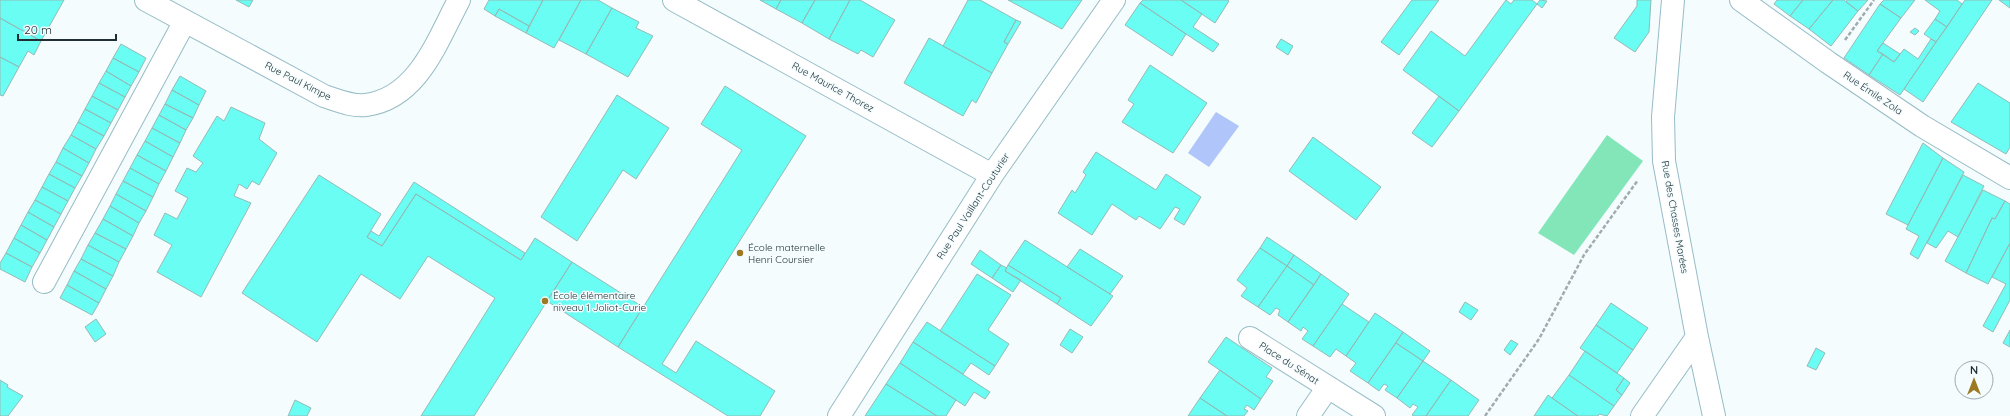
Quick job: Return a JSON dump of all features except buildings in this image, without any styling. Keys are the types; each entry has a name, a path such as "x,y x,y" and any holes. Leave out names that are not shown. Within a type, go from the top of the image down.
{"street":[{"name":"Rue Paul Kimpe","path":"146,0 324,96 346,104 365,105 385,100 404,89 422,69 459,0"},
{"name":"Rue Maurice Thorez","path":"674,0 992,175"},
{"name":"Rue Paul Vaillant-Couturier","path":"839,416 992,175 1114,0"},
{"name":"Rue des Chasses Marées","path":"1674,0 1663,117 1664,161 1697,337 1714,416"},
{"name":"Rue Émile Zola","path":"1741,0 1829,63 1922,126 2010,178"},
{"path":"44,282 184,21"},
{"path":"1642,416 1697,337"},
{"name":"Place du Sénat","path":"1250,338 1374,416"},
{"name":"Place du Sénat","path":"1308,416 1328,388"}],"path":[{"path":"1829,63 1874,0"},
{"path":"1484,416 1539,339 1584,255 1640,177 1664,161"}],"green space":[{"path":"1607,135 1643,161 1574,255 1538,233"}],"water":[{"path":"1216,112 1239,126 1209,167 1188,153"}],"place":[{"name":"École maternelle Henri Coursier","path":"740,253"},
{"name":"École élémentaire niveau 1 Joliot-Curie","path":"545,301"}]}
